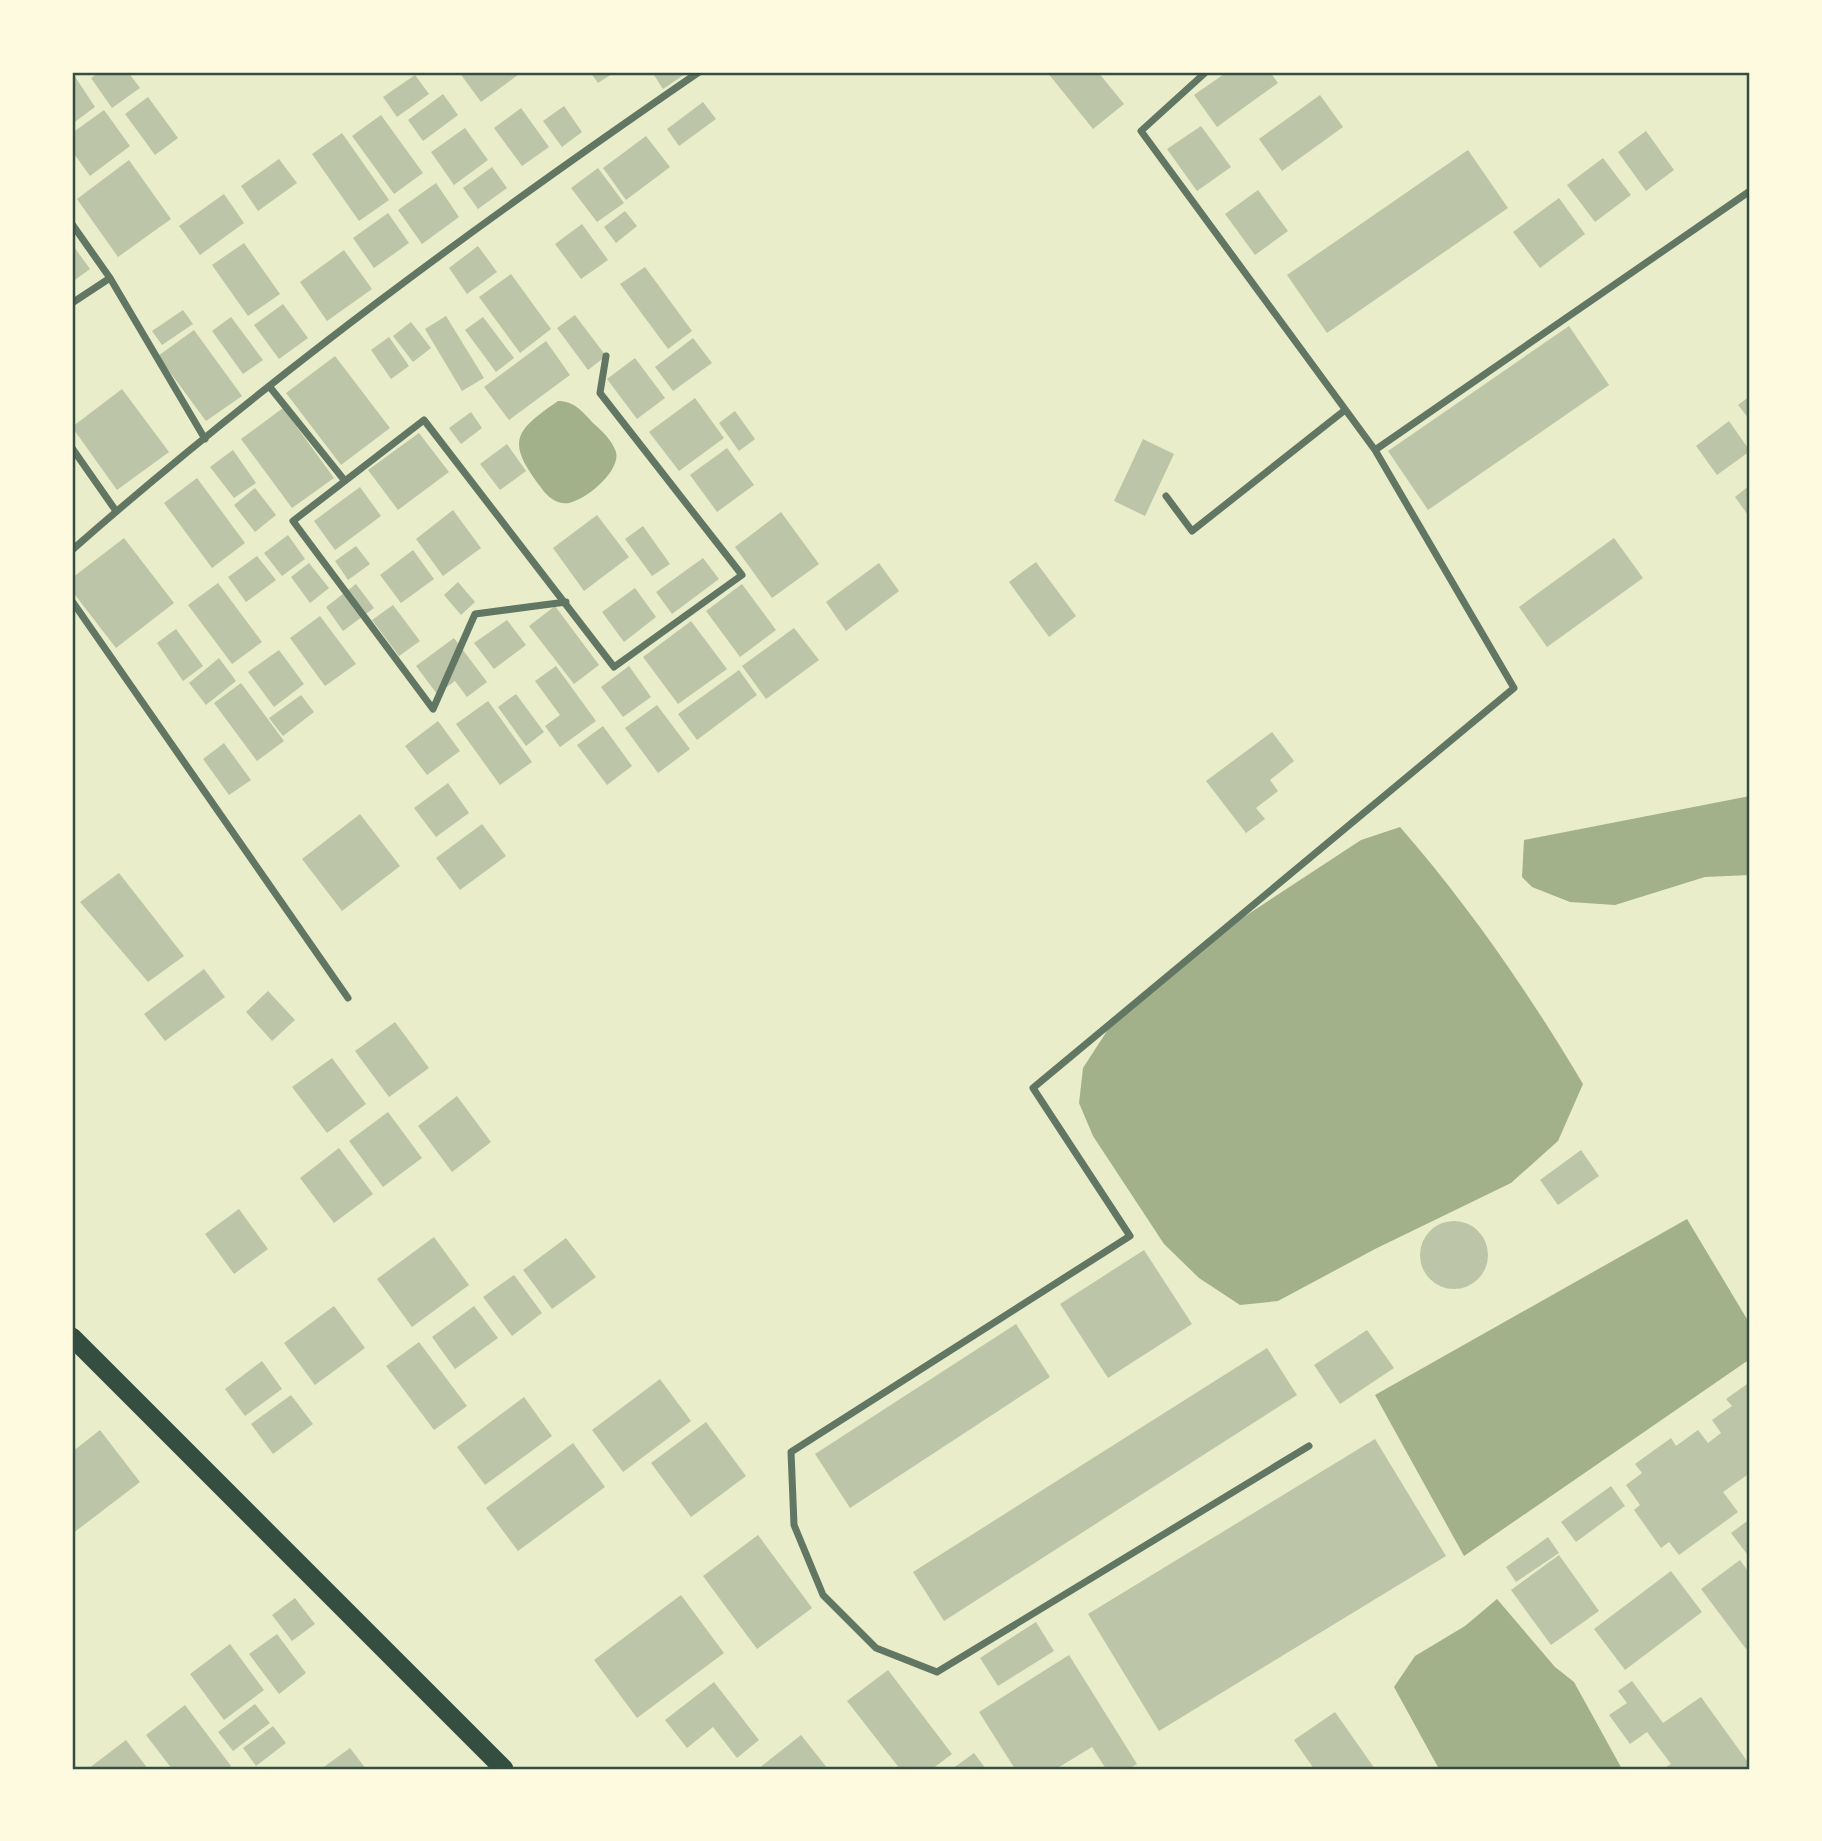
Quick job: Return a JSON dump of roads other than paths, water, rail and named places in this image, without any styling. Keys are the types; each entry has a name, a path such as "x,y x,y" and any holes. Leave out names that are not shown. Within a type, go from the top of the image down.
{"highway":[{"path":"72,1337 504,1769"}],"street":[{"path":"72,550 320,343 540,181 699,72"},
{"path":"1206,72 1141,131 1375,450 1514,688 1033,1088 1130,1236 791,1452 794,1525 823,1595 876,1648 937,1672 1309,1446"},
{"path":"1375,450 1750,191"},
{"path":"72,224 110,278 205,439"},
{"path":"72,303 110,278"},
{"path":"566,602 475,614 433,709 293,522 424,420 566,602 614,667 741,575 600,393 606,356"},
{"path":"269,386 345,481"},
{"path":"1166,496 1192,531 1345,410"},
{"path":"72,448 116,511"},
{"path":"72,601 348,998"}]}
